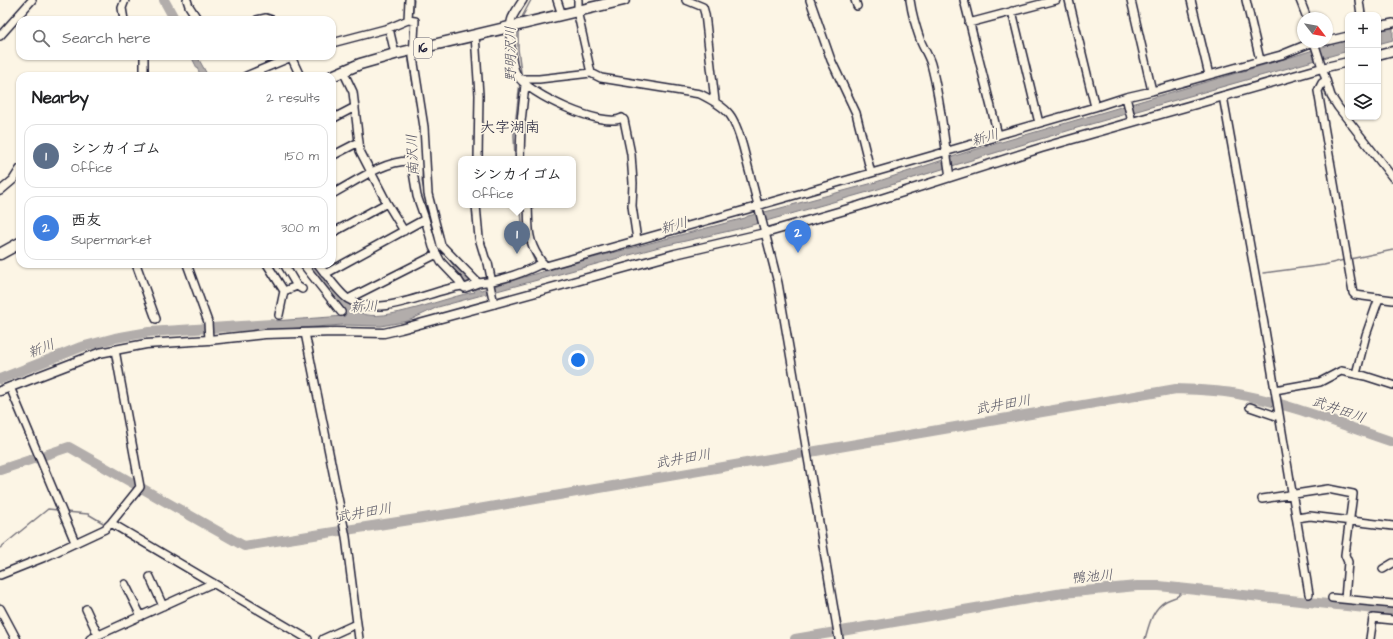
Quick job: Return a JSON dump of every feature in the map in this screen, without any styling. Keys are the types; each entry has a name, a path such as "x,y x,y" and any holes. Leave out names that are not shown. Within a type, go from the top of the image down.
{"main road":[{"name":"16","path":"336,74 360,64 395,54 624,0"},
{"path":"0,254 16,245"}],"street":[{"path":"18,16 32,0"},
{"path":"123,16 122,8 125,0"},
{"path":"187,0 195,16"},
{"path":"408,20 409,0"},
{"path":"522,0 511,19 517,26 512,60 516,75 525,85 553,102 589,116 608,120 619,120 622,118 624,120 631,154 633,183 632,206 637,240"},
{"path":"558,0 562,15"},
{"path":"578,0 578,16 591,73"},
{"path":"686,0 703,7 705,14 715,102"},
{"path":"810,0 831,60 856,113 872,173"},
{"path":"910,0 912,12 930,63 944,129 950,174"},
{"path":"964,0 998,135"},
{"path":"969,23 1012,11 1024,4 1056,0"},
{"path":"1070,0 1095,107"},
{"path":"1131,0 1152,91"},
{"path":"1191,0 1209,75"},
{"path":"1246,0 1260,60"},
{"path":"1300,0 1305,12"},
{"path":"1359,0 1361,12"},
{"path":"1012,11 1039,123"},
{"path":"0,36 16,18"},
{"path":"336,42 390,28 408,20 415,21 413,57 424,127 428,194 441,245 478,283"},
{"path":"1381,25 1393,23"},
{"path":"390,28 395,54"},
{"path":"475,35 479,95 478,156"},
{"path":"1333,39 1345,37"},
{"path":"321,268 348,299 362,305 400,303 450,288 462,286 465,288 478,283 490,283 543,264 546,266 759,207 872,173 946,153 998,135 1281,55 1300,48"},
{"path":"1316,48 1331,96 1393,178"},
{"path":"1381,54 1393,51"},
{"path":"144,60 144,72"},
{"path":"258,72 283,60"},
{"path":"294,60 299,72"},
{"path":"0,391 99,353 146,344 210,337 265,334 384,333 493,301 675,254 764,229 858,206 950,174 1041,148 1131,119 1223,96 1321,65 1345,62"},
{"path":"343,71 352,92 360,151 386,203 404,231"},
{"path":"520,156 522,108 525,85 524,79 539,79 591,73 601,78 700,94 715,102 733,117 737,125 778,283 839,639"},
{"path":"1326,81 1322,84 1318,91 1353,293 1355,295 1393,300"},
{"path":"1223,96 1264,324 1309,594"},
{"path":"1126,99 1131,119"},
{"path":"336,118 355,107"},
{"path":"336,154 359,142"},
{"path":"336,192 386,166 404,161 410,161 417,196 433,247 441,262 462,286"},
{"path":"0,191 13,180 16,175"},
{"path":"336,231 386,203"},
{"path":"476,208 479,238 488,263 493,301"},
{"path":"528,208 531,246 543,264"},
{"path":"325,274 425,219"},
{"path":"348,299 437,254"},
{"path":"137,268 156,319"},
{"path":"188,268 208,323 210,337"},
{"path":"270,268 284,291 279,315"},
{"path":"284,291 299,287 287,268"},
{"path":"305,268 341,312"},
{"path":"1356,374 1366,335 1379,298"},
{"path":"305,333 346,533 359,639"},
{"path":"0,575 45,557 105,529 138,489 115,350"},
{"path":"1276,394 1320,382 1341,371 1393,385"},
{"path":"10,387 75,542"},
{"path":"1250,407 1279,416"},
{"path":"1262,499 1328,489 1353,494 1345,555 1348,562 1345,599"},
{"path":"1297,518 1310,516 1393,526"},
{"path":"111,523 308,639"},
{"path":"1383,568 1393,563"},
{"path":"150,577 163,606"},
{"path":"90,639 213,583"},
{"path":"125,584 140,616"},
{"path":"1332,598 1393,604"},
{"path":"0,609 16,639"},
{"path":"86,609 98,635"},
{"path":"1370,639 1373,618 1393,620"},
{"path":"323,639 356,624"}],"shaded area":[{"path":"1393,27 1393,40 1381,43 1381,30"},
{"path":"1345,40 1345,52 1077,128 875,190 738,229 659,247 438,307 408,321 381,326 343,325 258,331 259,322 345,316 346,314 310,268 318,268 330,284 354,309 361,313 371,315 384,315 475,292 453,268 455,265 476,287 481,290 551,269 873,183 964,153 1320,48 1333,48 1333,44"},
{"path":"193,60 199,60 206,72 199,72"}],"waterway":[{"path":"164,0 173,16"},
{"name":"南沢川","path":"412,18 414,0"},
{"name":"野明沢川","path":"520,21 531,0"},
{"name":"南沢川","path":"410,46 411,26"},
{"name":"野明沢川","path":"518,29 518,49 521,76"},
{"name":"南沢川","path":"409,54 418,113"},
{"name":"野明沢川","path":"515,156 514,135 520,82"},
{"name":"南沢川","path":"423,160 422,181 424,190"},
{"name":"野明沢川","path":"521,208 525,236 536,264"},
{"name":"南沢川","path":"440,248 455,267"},
{"path":"1350,259 1393,250"},
{"path":"1263,273 1324,265 1344,260"},
{"name":"新川","path":"0,379 81,347 115,338 149,332 272,324"},
{"name":"武井田川","path":"0,470 69,447 244,546 455,513 1176,389 1207,390 1258,398 1316,415 1393,442"},
{"path":"0,548 48,509 58,510"},
{"path":"66,512 88,514 105,524"},
{"path":"111,528 205,583"},
{"name":"鴨池川","path":"795,639 1063,593 1137,586 1159,586 1393,611"},
{"path":"212,587 249,608"},
{"path":"1145,639 1157,608 1166,601 1178,596 1184,589"}],"place":[{"name":"西友","path":"798,253"},
{"name":"シンカイゴム","path":"517,254"}],"district":[{"name":"大字湖南","path":"510,127"}]}
